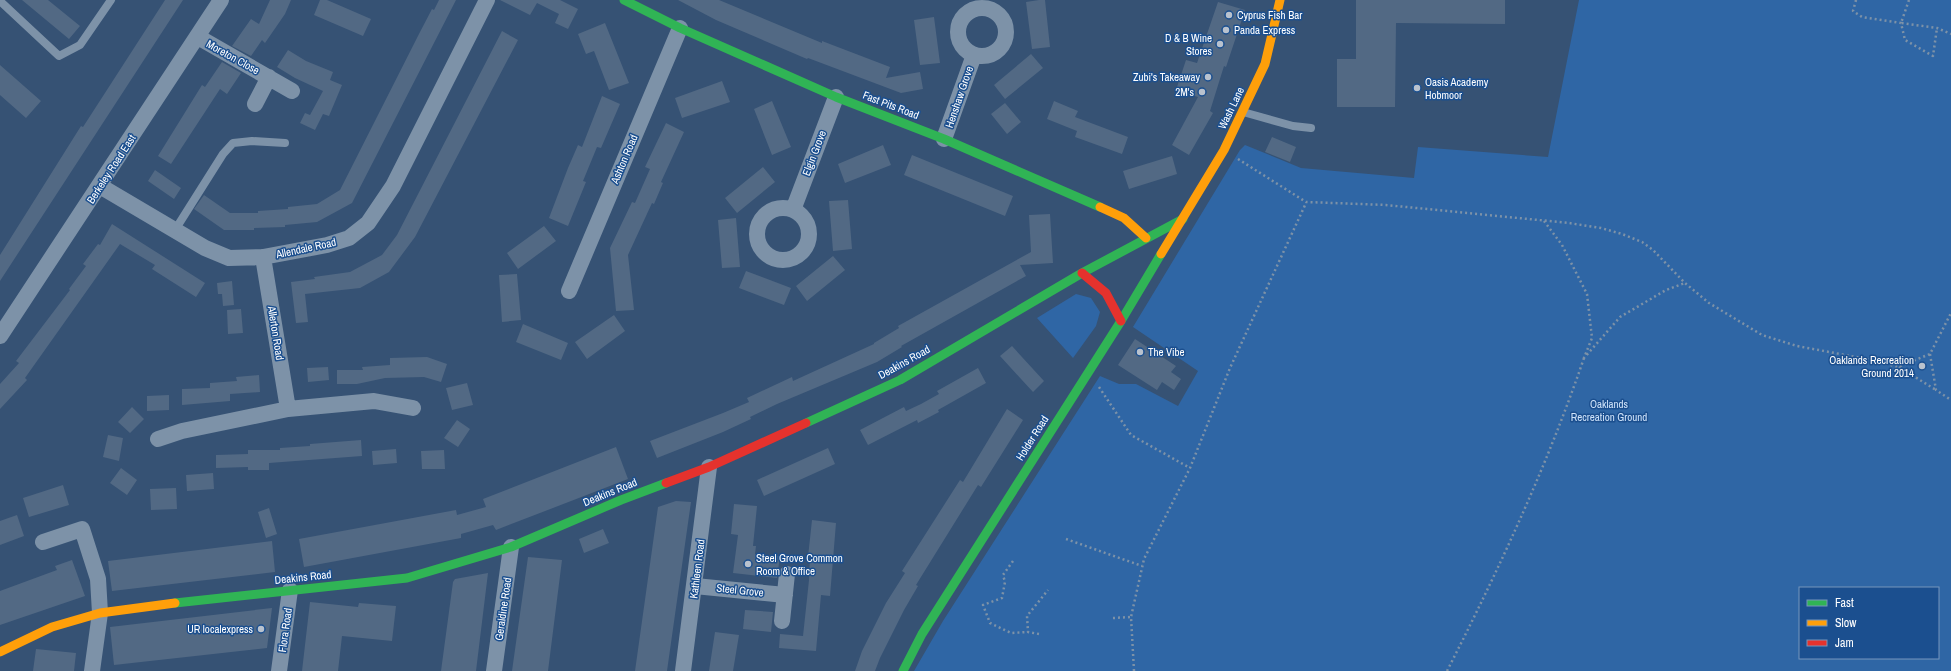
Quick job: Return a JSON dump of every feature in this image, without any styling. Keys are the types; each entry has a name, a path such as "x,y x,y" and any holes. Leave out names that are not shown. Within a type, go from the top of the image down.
{"street":[{"name":"Berkeley Road East","path":"0,336 221,0"},
{"name":"Allendale Road","path":"100,186 205,248 229,258 263,257 327,245 349,238 368,223 380,207 396,180 487,0"},
{"name":"Fast Pits Road","path":"624,0 680,28 836,97 944,139 1124,218 1146,238"},
{"name":"Wash Lane","path":"1183,219 1224,150 1265,64 1280,0"},
{"name":"Ashton Road","path":"569,291 680,28"},
{"name":"Moreton Close","path":"198,37 292,90"},
{"name":"Henshaw Grove","path":"944,139 974,55"},
{"name":"Moreton Close","path":"255,104 269,77"},
{"name":"Elgin Grove","path":"793,210 836,97"},
{"name":"Deakins Road","path":"0,652 52,627 100,613 210,598 407,578 511,547 621,500 709,467 900,380 1082,273 1183,219"},
{"name":"Holder Road","path":"903,671 922,634 1121,321 1183,219"},
{"name":"Allerton Road","path":"263,257 288,410"},
{"path":"1082,273 1102,286 1113,302 1121,321"},
{"path":"158,439 182,431 288,410 374,401 413,408"},
{"name":"Kathleen Road","path":"683,671 709,467"},
{"path":"43,542 82,529 98,579 100,613 92,671"},
{"name":"Geraldine Road","path":"494,671 511,547"},
{"path":"782,621 787,574"},
{"name":"Steel Grove","path":"695,586 785,595"},
{"name":"Flora Road","path":"279,671 290,590"}],"lane":[{"path":"0,1 59,56 80,45 111,0"},
{"path":"1242,112 1293,126 1311,128"},
{"path":"175,230 223,154 233,143 252,141 285,143"}],"path":[{"path":"1856,0 1852,11 1862,17 1937,28 1951,34"},
{"path":"1909,0 1901,23 1905,40 1933,56 1937,28"},
{"path":"1224,150 1306,202 1386,205 1544,221 1600,228 1642,242 1653,250 1685,283 1709,304 1762,335 1797,346 1867,359 1898,367 1951,400"},
{"path":"1134,671 1131,616 1142,566 1190,468 1230,368 1306,202"},
{"path":"1448,671 1536,484 1564,415 1592,338 1586,294 1562,245 1544,221"},
{"path":"1584,358 1620,317 1666,290 1685,283"},
{"path":"1936,390 1930,354 1951,313"},
{"path":"1898,367 1930,354"},
{"path":"1088,371 1131,435 1190,468"},
{"path":"1066,539 1142,566"},
{"path":"1013,562 1003,575 1005,582 1002,598 983,605 990,623 1011,633 1028,632 1039,634"},
{"path":"1028,632 1027,616 1048,590"},
{"path":"1113,618 1131,616"}],"green space":[{"name":"Oaklands Recreation Ground","path":"1579,0 1951,0 1951,671 914,671 943,621 1100,376 1119,384 1136,384 1178,406 1198,371 1133,327 1240,150 1245,145 1301,168 1414,178 1418,147 1548,157"},
{"path":"1076,294 1091,298 1100,312 1096,326 1073,358 1037,318"}],"building":[{"path":"22,0 48,0 80,26 69,39"},
{"path":"165,0 183,0 0,281 0,255 81,126 83,127"},
{"path":"270,0 291,0 285,14 265,43 262,40 251,56 232,46 251,19 259,24"},
{"path":"320,0 327,0 371,19 363,36 314,15"},
{"path":"439,0 456,0 352,203 317,222 285,225 285,227 254,228 254,230 224,230 194,209 204,195 230,213 258,213 258,211 288,209 288,207 317,204 340,190 420,32 432,9 434,10"},
{"path":"500,0 560,0 578,9 568,29 555,23 559,14 537,3 530,15"},
{"path":"678,0 719,0 822,43 822,41 890,67 886,78 920,72 923,89 901,93 808,58 807,59 716,20"},
{"path":"1045,0 1050,47 1032,49 1026,2"},
{"path":"1356,0 1505,0 1505,24 1396,23 1395,107 1337,107 1337,59 1356,59"},
{"path":"1218,2 1245,10 1226,67 1224,66 1210,111 1213,113 1189,155 1172,145 1198,97 1176,90 1186,60 1197,63"},
{"path":"934,17 940,63 920,65 914,20"},
{"path":"605,23 629,83 609,90 594,51 586,54 578,34"},
{"path":"502,31 518,40 415,237 389,272 360,288 305,294 308,322 296,323 291,282 350,272 382,255 397,235"},
{"path":"288,50 306,61 333,72 330,80 342,85 329,116 323,114 315,130 300,123 305,113 310,115 323,91 295,78 277,67"},
{"path":"1031,54 1043,68 1005,99 994,85"},
{"path":"222,62 241,73 227,94 220,89 171,164 158,156 202,85 205,87"},
{"path":"0,65 41,101 26,118 0,95"},
{"path":"722,81 730,102 682,118 675,98"},
{"path":"602,96 620,104 601,148 597,147 583,181 586,182 568,226 549,218 568,168 578,145 582,147"},
{"path":"772,101 791,147 772,155 754,109"},
{"path":"1054,101 1078,111 1075,117 1128,137 1122,154 1075,137 1077,131 1047,119"},
{"path":"1005,103 1021,122 1007,134 991,114"},
{"path":"666,123 684,132 661,182 663,183 654,204 652,203 628,255 634,310 616,311 610,248 632,202 635,203 650,169 645,167"},
{"path":"1272,137 1296,147 1290,162 1265,152"},
{"path":"883,145 891,165 845,183 838,164"},
{"path":"912,155 1013,196 1005,216 904,175"},
{"path":"1172,156 1177,174 1129,189 1123,171"},
{"path":"763,167 775,182 737,213 725,198"},
{"path":"155,170 181,188 174,199 148,181"},
{"path":"848,200 852,249 833,251 829,201"},
{"path":"1050,214 1053,263 1020,265 1026,276 901,346 902,347 877,362 777,404 750,417 751,419 723,432 657,458 650,441 749,402 747,398 792,377 793,381 874,344 899,328 898,326 1031,252 1029,215"},
{"path":"736,218 740,267 722,268 718,220"},
{"path":"112,224 205,283 196,297 152,269 155,265 120,244 25,378 27,380 0,409 0,384 19,363 16,361 70,290 69,289 86,266 83,264 98,244 100,245"},
{"path":"544,226 556,241 518,269 507,253"},
{"path":"833,256 845,270 807,301 796,286"},
{"path":"746,271 791,288 784,305 739,288"},
{"path":"517,274 521,320 502,322 499,275"},
{"path":"232,281 234,305 223,306 222,294 218,294 217,283"},
{"path":"241,309 243,333 228,334 227,310"},
{"path":"614,315 625,331 587,359 575,342"},
{"path":"523,324 568,343 561,360 516,342"},
{"name":"The Vibe","path":"1135,339 1176,366 1171,372 1181,379 1174,390 1162,382 1157,390 1118,365"},
{"path":"1012,346 1044,381 1033,392 1000,356"},
{"path":"427,357 447,364 441,382 424,377 385,378 357,384 337,384 337,370 363,370 362,367 390,365 390,358"},
{"path":"328,367 329,380 308,382 307,368"},
{"path":"978,368 986,383 938,410 939,412 918,423 917,420 868,445 860,430 904,407 906,411 921,404 939,394 937,391"},
{"path":"259,375 260,392 230,394 230,401 182,405 182,389 210,388 210,383 237,381 236,377"},
{"path":"467,383 473,405 452,410 446,388"},
{"path":"169,395 169,410 147,411 147,396"},
{"path":"132,407 144,419 130,433 118,422"},
{"path":"1007,409 1023,420 981,487 978,485 916,585 918,586 904,610 875,671 855,671 862,651 886,603 905,573 902,571 960,480 963,482"},
{"path":"457,420 470,429 458,447 444,438"},
{"path":"108,435 123,438 119,461 103,457"},
{"path":"361,440 362,456 269,463 269,470 248,470 248,467 216,468 216,455 248,454 248,450 280,450 280,448 310,446 310,444"},
{"path":"616,447 628,479 496,530 493,525 461,534 461,538 304,567 299,539 456,510 457,515 486,507 483,499"},
{"path":"828,448 835,464 764,496 757,480"},
{"path":"396,449 397,463 373,465 372,451"},
{"path":"444,450 445,469 422,469 421,451"},
{"path":"121,468 137,480 127,495 110,483"},
{"path":"213,473 214,489 187,491 186,475"},
{"path":"63,485 69,505 29,517 23,498"},
{"path":"176,488 177,509 151,510 150,489"},
{"path":"676,501 691,502 667,671 635,671 658,507"},
{"path":"734,504 757,506 753,546 756,546 755,554 780,556 777,578 733,573 738,535 731,534"},
{"path":"269,508 277,534 266,538 258,512"},
{"path":"17,515 24,536 0,545 0,521"},
{"path":"812,520 836,523 830,596 821,595 816,651 779,648 780,634 803,636 809,580 810,557 808,557"},
{"path":"603,529 609,543 584,553 579,539"},
{"path":"272,541 275,572 112,591 108,561"},
{"path":"528,557 562,560 548,671 512,671"},
{"path":"72,560 85,596 0,625 0,591 57,570 55,566"},
{"path":"488,573 476,671 441,671 453,582 455,579"},
{"path":"310,602 358,607 359,603 396,606 392,641 342,636 338,671 302,671"},
{"path":"272,608 267,648 114,665 110,627"},
{"path":"745,610 773,612 771,632 743,629"},
{"path":"715,632 739,635 733,671 709,671"},
{"path":"36,649 76,653 74,671 33,671"}],"traffic: fast":[{"path":"624,0 680,28 836,97 944,139 1100,207"},
{"path":"806,423 900,380 1082,273 1183,219"},
{"path":"903,671 922,634 1121,321 1161,254"},
{"path":"175,603 407,578 511,547 621,500 666,483"}],"traffic: slow":[{"path":"1161,254 1224,150 1265,64 1280,0"},
{"path":"1100,207 1124,218 1146,238"},
{"path":"0,652 52,627 100,613 175,603"}],"traffic: jam":[{"path":"1082,273 1106,293 1121,321"},
{"path":"666,483 709,467 806,423"}],"place":[{"name":"Cyprus Fish Bar","path":"1229,15"},
{"name":"Panda Express","path":"1226,30"},
{"name":"D & B Wine Stores","path":"1220,44"},
{"name":"Zubi's Takeaway","path":"1208,77"},
{"name":"Oasis Academy Hobmoor","path":"1417,88"},
{"name":"2M's","path":"1202,92"},
{"name":"The Vibe","path":"1140,352"},
{"name":"Oaklands Recreation Ground 2014","path":"1922,366"},
{"name":"Steel Grove Common Room & Office","path":"748,564"},
{"name":"UR localexpress","path":"261,629"}]}
